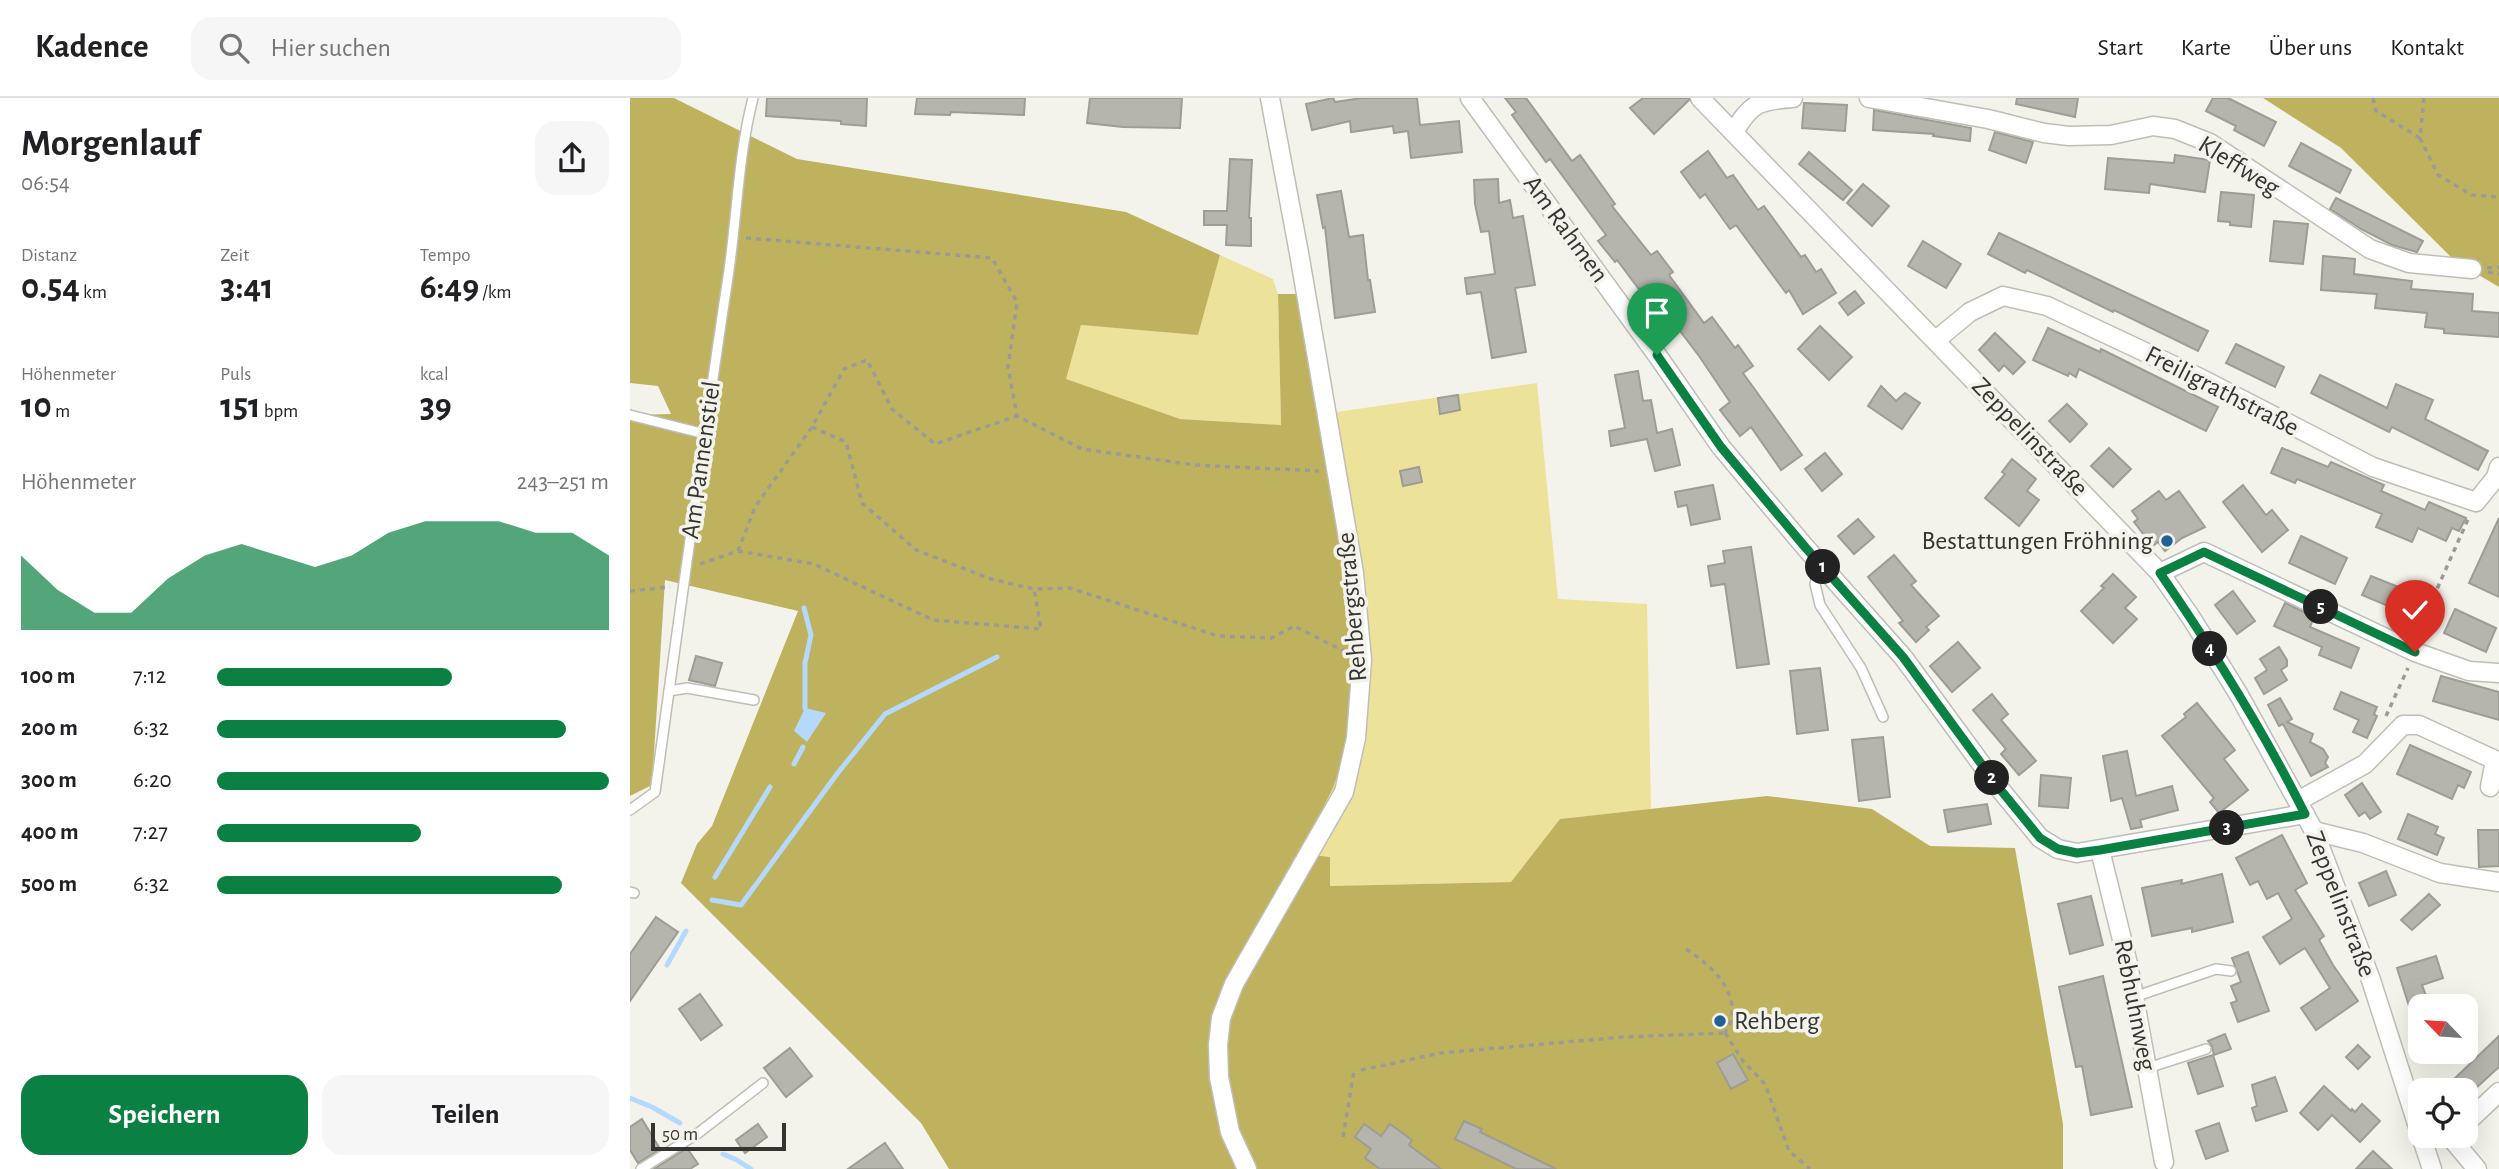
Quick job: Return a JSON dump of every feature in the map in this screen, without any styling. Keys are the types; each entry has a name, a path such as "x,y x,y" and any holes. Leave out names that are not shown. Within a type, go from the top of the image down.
{"street":[{"name":"Rehbergstraße","path":"1247,1169 1230,1132 1219,1077 1221,1018 1234,984 1344,792 1356,738 1362,660 1353,573 1270,98"},
{"name":"Am Rahmen","path":"1470,98 1721,447 1903,657 1999,788 2040,838 2058,849 2077,853 2302,807 2365,764 2403,725 2419,725 2497,760"},
{"name":"Zeppelinstraße","path":"1700,98 2160,573 2239,695 2314,831 2371,980 2408,1095"},
{"path":"1734,132 1747,110 1773,99 1793,98"},
{"name":"Kleffweg","path":"1868,98 2069,136 2110,135 2153,126 2175,129 2210,143 2370,249 2409,262 2472,269"},
{"name":"Freiligrathstraße","path":"1936,340 1970,312 2003,296 2047,306 2200,378 2373,467 2476,502"},
{"path":"2476,502 2496,477 2499,467"},
{"path":"2160,573 2204,552 2415,652 2469,671 2499,673"},
{"path":"2490,787 2497,760"},
{"path":"2314,831 2363,844 2440,873 2499,882"},
{"name":"Rebhuhnweg","path":"2100,850 2134,997 2164,1162"},
{"path":"2478,1112 2499,1092"},
{"name":"Zeppelinstraße","path":"2425,1148 2432,1169"},
{"path":"2458,1148 2472,1167"}],"lane":[{"name":"Am Pannenstiel","path":"630,810 655,792 753,98"},
{"path":"630,415 705,435"},
{"path":"1820,564 1815,584 1820,605 1861,668 1883,717"},
{"path":"669,691 687,688 754,700"},
{"path":"2134,997 2216,969 2231,971"},
{"path":"2148,1068 2206,1049"},
{"path":"640,1169 697,1133 763,1083"}],"path":[{"path":"2372,98 2375,111 2420,138"},
{"path":"2424,98 2420,138 2438,175 2472,195 2499,197"},
{"path":"734,237 992,258 1017,302 1008,367 1017,416"},
{"path":"738,551 755,507 812,427 844,369 867,360 892,409 935,444 1017,416 1082,449 1195,465 1335,472"},
{"path":"812,427 846,442 862,503 916,550 991,579 1034,589 1070,588 1218,636 1272,638 1294,626 1362,660"},
{"path":"2398,691 2415,652 2417,631 2476,502"},
{"path":"685,569 738,551 814,564 933,620 1041,629 1034,589"},
{"path":"630,591 682,586"},
{"path":"1686,949 1702,959 1728,989 1732,1017 1725,1032"},
{"path":"1362,1070 1441,1053 1623,1037 1725,1032"},
{"path":"1725,1032 1743,1061 1765,1084 1789,1151 1810,1169"},
{"path":"1343,1137 1354,1070"}],"shaded area":[{"path":"630,98 674,98 797,159 1126,212 1220,255 1198,335 1081,325 1066,379 1180,419 1281,425 1278,294 1299,294 1357,635 1350,739 1333,788 1300,854 1330,857 1330,886 1511,882 1560,819 1767,796 1872,809 1930,846 2015,848 2063,1124 2063,1169 949,1169 921,1123 681,883 697,844 712,826 798,611 665,580 652,785 630,796 630,415 671,414 658,386 630,383"},
{"path":"2263,98 2499,98 2499,287 2455,261 2341,148"},
{"path":"1220,255 1273,279 1278,294 1281,425 1180,419 1065,380 1081,325 1198,334"},
{"path":"1537,383 1558,599 1647,604 1651,809 1560,819 1511,882 1329,886 1300,854 1333,788 1350,739 1323,414"}],"water":[{"path":"805,708 826,713 807,742 794,731"}],"building":[{"path":"767,98 867,98 866,126 841,124 841,121 766,116"},
{"path":"917,98 1025,98 1024,115 951,112 950,115 915,114"},
{"path":"1090,98 1182,98 1180,128 1087,123"},
{"path":"1333,98 1335,102 1362,98 1417,98 1420,125 1459,121 1462,152 1411,158 1408,131 1394,133 1393,126 1351,132 1350,121 1312,130 1306,104"},
{"path":"1505,98 1526,98 1572,161 1580,155 1615,204 1612,206 1651,255 1657,251 1673,272 1669,275 1704,323 1712,317 1735,348 1738,345 1753,366 1743,373 1802,455 1781,470 1751,427 1740,436 1720,410 1730,402 1699,356 1677,327 1664,336 1647,313 1653,308 1617,260 1615,262 1598,241 1606,235 1550,159 1546,162 1512,115 1516,112"},
{"path":"1643,98 1689,100 1654,134 1630,108"},
{"path":"2017,98 2078,98 2075,117 2016,104"},
{"path":"2213,98 2228,98 2276,122 2264,146 2234,130 2236,126 2206,111"},
{"path":"1804,103 1847,105 1845,131 1802,128"},
{"path":"1874,110 1971,128 1970,141 1933,136 1934,134 1873,130"},
{"path":"1995,132 2033,142 2026,163 1989,150"},
{"path":"2301,143 2351,170 2340,193 2289,166"},
{"path":"1708,151 1727,178 1733,175 1758,210 1764,206 1801,257 1805,255 1816,272 1821,269 1836,293 1803,314 1789,290 1786,293 1736,225 1730,229 1705,194 1700,198 1681,172"},
{"path":"1809,152 1852,190 1843,200 1799,164"},
{"path":"2175,155 2210,160 2205,192 2150,184 2149,193 2105,189 2108,158 2174,163"},
{"path":"1230,159 1252,160 1249,218 1251,246 1226,245 1227,225 1204,225 1204,211 1227,211"},
{"path":"1498,179 1499,203 1510,200 1513,218 1523,216 1535,285 1515,288 1526,352 1492,358 1481,292 1467,294 1465,278 1495,274 1489,231 1481,232 1475,204 1474,180"},
{"path":"1863,184 1889,206 1872,226 1847,203"},
{"path":"1341,191 1349,237 1363,235 1375,312 1335,318 1325,227 1323,228 1317,195"},
{"path":"2221,192 2254,195 2251,227 2218,221"},
{"path":"2336,198 2423,241 2417,252 2392,245 2330,209"},
{"path":"2274,221 2308,224 2303,264 2270,261"},
{"path":"1999,233 2208,331 2198,351 1988,254"},
{"path":"1923,241 1961,264 1946,288 1908,266"},
{"path":"2323,256 2355,259 2354,274 2412,281 2411,289 2473,294 2472,311 2499,313 2499,337 2444,333 2444,329 2425,327 2427,313 2375,308 2377,294 2321,290"},
{"path":"1855,291 1864,303 1848,315 1839,303"},
{"path":"1820,326 1852,357 1829,380 1798,349"},
{"path":"2048,328 2100,352 2101,349 2218,407 2206,431 2079,369 2076,377 2069,373 2068,376 2033,360"},
{"path":"1995,333 2025,362 2013,374 2004,365 1999,371 1979,350"},
{"path":"2236,344 2284,367 2275,387 2226,363"},
{"path":"1638,371 1643,401 1651,400 1657,433 1672,429 1680,465 1655,471 1647,439 1611,446 1609,431 1625,428 1615,375"},
{"path":"2320,375 2387,408 2396,384 2433,400 2425,419 2488,451 2478,470 2392,427 2389,432 2311,393"},
{"path":"1881,386 1896,401 1905,393 1920,403 1902,429 1868,406"},
{"path":"1458,395 1460,410 1440,414 1438,398"},
{"path":"2067,404 2087,424 2070,442 2049,421"},
{"path":"2109,448 2131,469 2113,487 2091,466"},
{"path":"2282,448 2328,467 2331,462 2384,485 2381,491 2425,510 2429,502 2466,518 2459,531 2452,528 2446,541 2418,528 2412,542 2376,527 2382,514 2297,479 2295,483 2271,473"},
{"path":"1825,453 1842,474 1822,491 1805,469"},
{"path":"2012,459 2036,479 2027,491 2039,500 2019,526 1985,498 2005,474 2002,472"},
{"path":"1419,467 1422,482 1403,486 1400,471"},
{"path":"1713,485 1720,519 1691,525 1687,505 1678,507 1675,492"},
{"path":"2243,485 2266,515 2272,510 2288,530 2262,552 2223,502"},
{"path":"2159,491 2166,500 2179,491 2205,527 2182,538 2165,551 2158,542 2154,545 2146,534 2144,535 2134,522 2138,519 2132,511"},
{"path":"2499,518 2499,597 2469,583"},
{"path":"1858,519 1874,537 1854,554 1838,536"},
{"path":"2301,536 2347,558 2335,584 2289,563"},
{"path":"1751,547 1769,664 1737,668 1725,584 1711,586 1708,566 1725,563 1723,551"},
{"path":"1894,555 1916,581 1911,585 1939,616 1926,627 1929,630 1916,642 1899,623 1903,621 1868,577"},
{"path":"2113,574 2136,597 2125,608 2137,619 2113,643 2081,611 2104,588 2101,586"},
{"path":"2371,576 2416,594 2407,614 2362,595"},
{"path":"2233,591 2255,621 2237,634 2215,605"},
{"path":"2285,603 2314,617 2310,627 2359,648 2351,668 2319,655 2322,647 2274,626"},
{"path":"2455,609 2496,628 2486,652 2444,633"},
{"path":"1958,642 1980,668 1952,692 1930,666"},
{"path":"2279,647 2287,660 2287,666 2281,670 2287,680 2264,694 2255,678 2267,670 2260,659"},
{"path":"696,656 722,663 715,686 689,680"},
{"path":"1820,668 1828,730 1797,734 1790,671"},
{"path":"2441,676 2499,692 2499,720 2433,701"},
{"path":"2341,692 2377,707 2374,714 2377,716 2367,738 2353,732 2359,720 2334,709"},
{"path":"1992,694 2008,714 2001,720 2036,761 2019,775 2001,754 2006,749 1973,710"},
{"path":"2280,698 2292,719 2287,722 2313,734 2310,742 2323,749 2328,757 2325,763 2328,767 2311,776 2283,724 2279,726 2268,705"},
{"path":"2197,703 2235,750 2224,759 2248,790 2219,813 2210,802 2214,798 2162,736 2186,717 2184,714"},
{"path":"1883,737 1890,797 1859,801 1852,740"},
{"path":"2410,745 2471,772 2464,788 2458,785 2452,799 2397,774"},
{"path":"2127,751 2136,796 2172,786 2178,810 2140,820 2142,827 2131,829 2122,798 2111,801 2103,756"},
{"path":"2041,775 2071,778 2068,808 2039,806"},
{"path":"2362,783 2381,812 2370,819 2365,812 2359,816 2345,795"},
{"path":"1987,804 1991,824 1948,832 1944,810"},
{"path":"2408,814 2438,827 2435,834 2444,838 2437,855 2398,839"},
{"path":"2478,830 2499,830 2499,866 2479,867"},
{"path":"2282,835 2307,883 2295,890 2324,936 2319,940 2333,965 2358,1001 2316,1030 2301,1008 2330,988 2305,948 2280,964 2263,937 2292,919 2278,893 2267,899 2258,881 2250,885 2236,858"},
{"path":"2386,871 2396,895 2369,906 2359,883"},
{"path":"2222,874 2233,922 2192,932 2192,928 2152,936 2142,888 2182,880 2181,884"},
{"path":"2429,894 2440,905 2412,930 2401,920"},
{"path":"2091,896 2103,945 2070,954 2058,904"},
{"path":"656,917 678,932 630,1001 630,954"},
{"path":"2248,952 2269,1011 2238,1022 2231,1003 2237,1001 2231,986 2241,982 2232,958"},
{"path":"2436,956 2443,978 2422,985 2425,994 2408,994 2408,1003 2397,968"},
{"path":"2103,976 2132,1107 2091,1115 2082,1066 2076,1067 2059,987"},
{"path":"700,994 722,1025 701,1040 679,1009"},
{"path":"2225,1034 2231,1049 2214,1055 2208,1041"},
{"path":"2499,1036 2499,1067 2478,1086 2478,1078 2455,1078 2470,1064 2478,1064 2478,1056"},
{"path":"2358,1045 2370,1057 2358,1069 2346,1057"},
{"path":"790,1048 812,1076 786,1097 764,1068"},
{"path":"1733,1054 1748,1080 1731,1089 1717,1063"},
{"path":"2213,1055 2223,1086 2198,1094 2188,1063"},
{"path":"2275,1077 2287,1111 2256,1121 2252,1108 2257,1106 2252,1085"},
{"path":"2324,1086 2351,1111 2352,1109 2355,1112 2362,1104 2380,1121 2360,1142 2332,1115 2318,1130 2300,1113"},
{"path":"642,1119 660,1149 638,1163 630,1150 630,1127"},
{"path":"1464,1121 1482,1129 1480,1132 1556,1169 1516,1169 1455,1139"},
{"path":"2219,1123 2228,1151 2206,1159 2196,1131"},
{"path":"758,1124 767,1137 745,1153 736,1140"},
{"path":"1364,1124 1381,1136 1390,1124 1412,1140 1409,1145 1441,1169 1380,1169 1365,1158 1371,1149 1355,1137"},
{"path":"885,1143 903,1169 848,1169"},
{"path":"687,1148 698,1164 690,1169 654,1169"},
{"path":"2373,1151 2392,1169 2356,1169"}],"waterway":[{"path":"804,608 811,635 805,663 805,708"},
{"path":"712,900 741,905 837,774 885,714 997,657"},
{"path":"794,764 803,747"},
{"path":"715,877 770,787"},
{"path":"667,965 686,931"},
{"path":"630,1098 680,1123"},
{"path":"723,1154 751,1169"}],"place":[{"name":"Bestattungen Fröhning","path":"2167,541"},
{"name":"Rehberg","path":"1720,1021"}],"route":[{"path":"1657,355 1721,447 1903,657 1999,788 2040,838 2058,849 2077,853 2100,850 2305,814 2239,695 2160,573 2204,552 2415,652"}]}
